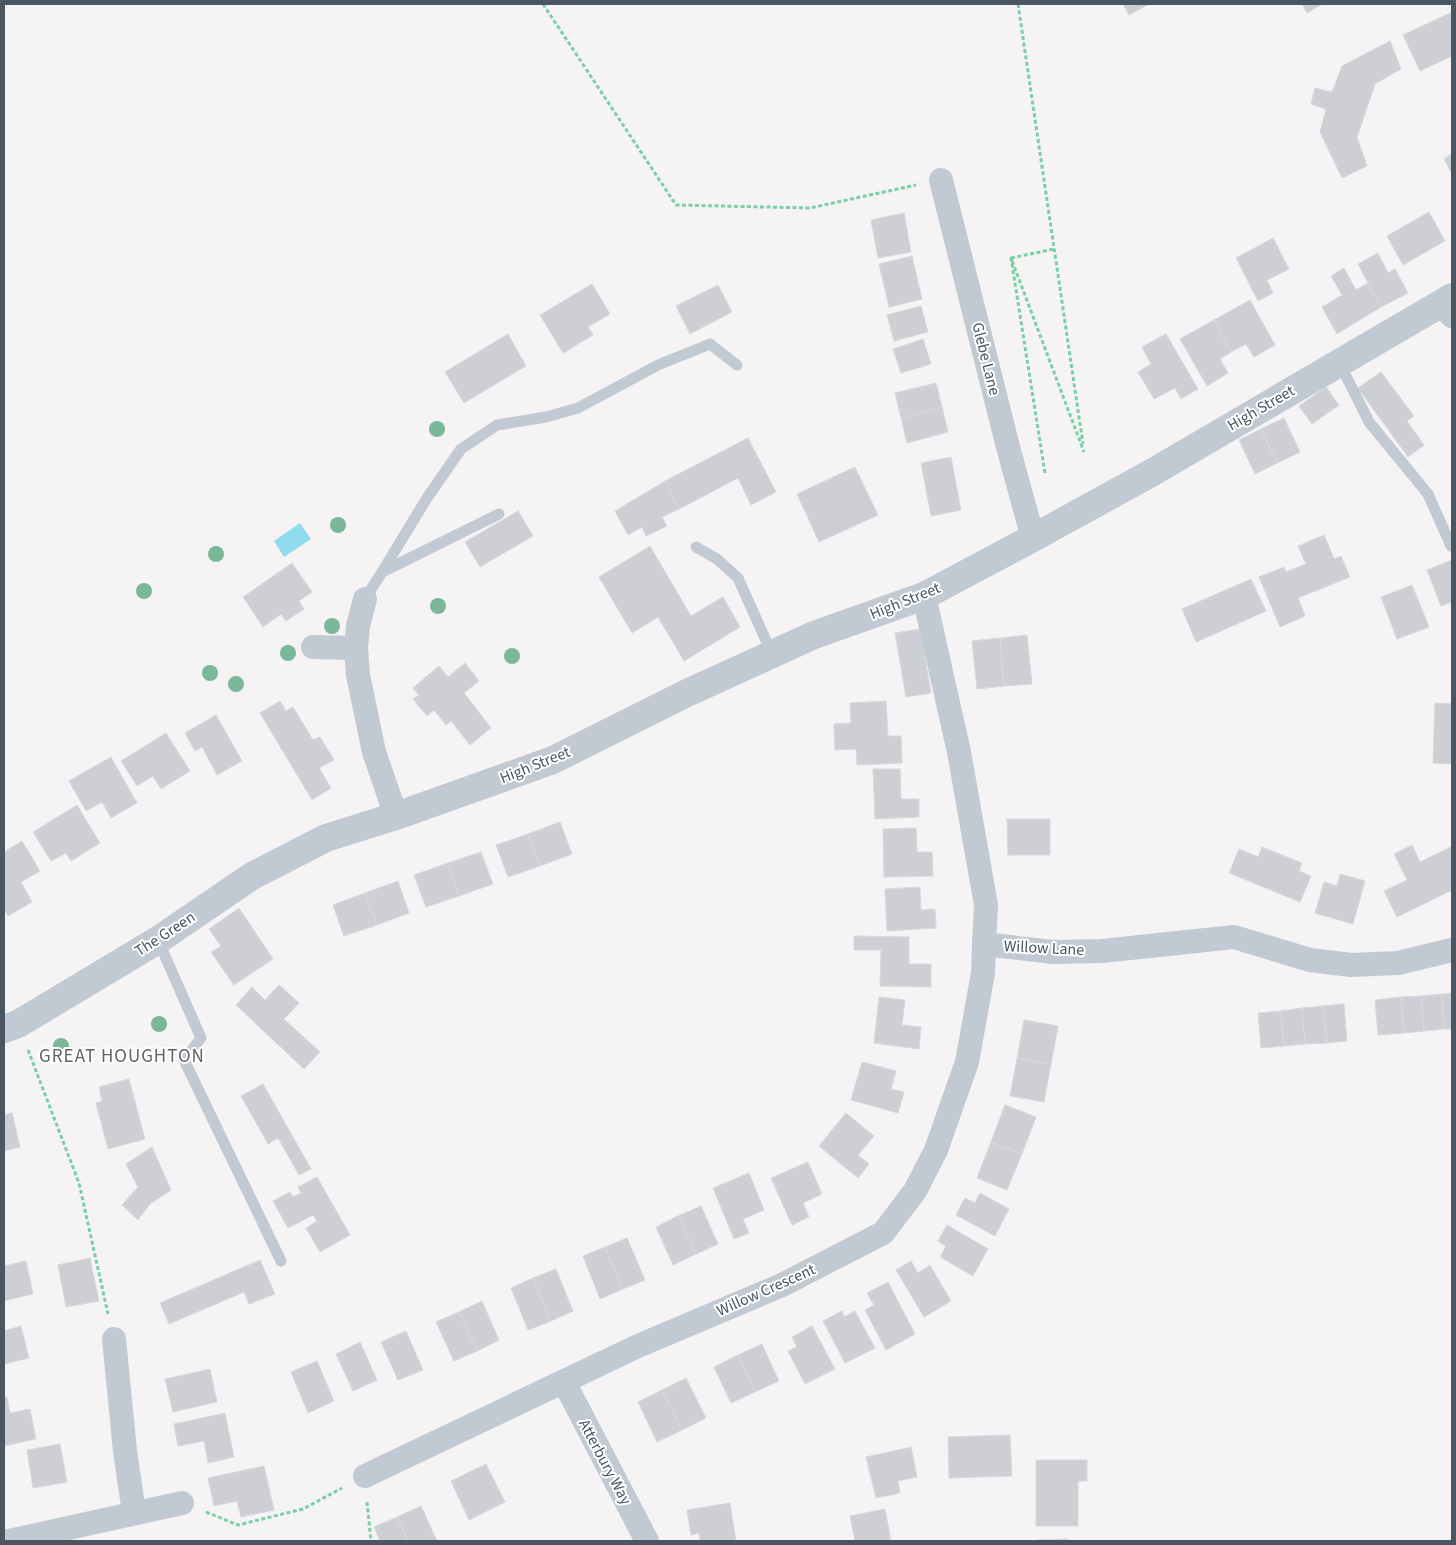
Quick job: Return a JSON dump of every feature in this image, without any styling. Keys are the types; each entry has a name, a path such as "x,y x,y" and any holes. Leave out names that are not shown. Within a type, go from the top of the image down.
{"street":[{"name":"Glebe Lane","path":"941,180 1008,450 1033,538"},
{"name":"High Street","path":"326,838 396,816 553,760 686,693 814,635 924,596 1153,472 1339,362 1448,306"},
{"name":"Willow Lane","path":"924,596 959,752 985,895 984,944 1053,952 1102,951 1234,937 1310,960 1351,965 1398,963 1452,950"},
{"path":"366,599 358,626 356,648 358,675 374,752 396,816"},
{"path":"313,647 356,648"},
{"name":"The Green","path":"11,1026 158,940 252,876 326,838"},
{"name":"Willow Crescent","path":"365,1476 638,1346 782,1285 883,1233 915,1191 936,1150 967,1062 983,973 984,944"},
{"path":"114,1339 125,1451 134,1513"},
{"name":"Atterbury Way","path":"564,1382 647,1541"},
{"path":"9,1541 182,1502"}],"lane":[{"path":"366,599 427,498 461,449 498,425 546,417 578,408 658,365 710,344 737,365"},
{"path":"1339,362 1369,422 1428,494 1451,546"},
{"path":"382,572 499,514"},
{"path":"696,547 718,559 738,578 772,654"},
{"path":"158,940 201,1038 184,1060 281,1261"}],"path":[{"path":"543,4 676,205 810,208 941,180"},
{"path":"1011,258 1084,452 1018,4"},
{"path":"1011,258 1054,250"},
{"path":"1011,258 1046,479"},
{"path":"11,1026 79,1183 114,1339"},
{"path":"182,1502 238,1525 303,1509 365,1476 371,1541"}],"water":[{"path":"300,523 311,539 284,557 274,541"}],"building":[{"path":"1123,4 1149,4 1129,15"},
{"path":"1302,4 1323,4 1307,13"},
{"path":"1452,12 1452,56 1420,71 1403,35"},
{"path":"1390,41 1401,69 1375,84 1357,137 1367,166 1342,178 1320,132 1326,109 1311,104 1315,88 1332,92 1342,66"},
{"path":"1452,154 1452,174 1444,159"},
{"path":"1429,212 1445,241 1403,265 1387,236"},
{"path":"904,213 911,252 878,258 871,220"},
{"path":"1273,238 1289,269 1267,280 1273,293 1258,301 1236,258"},
{"path":"1378,253 1388,273 1395,269 1408,293 1381,307 1358,264"},
{"path":"912,256 922,299 889,307 879,264"},
{"path":"1344,268 1356,290 1368,283 1381,307 1337,334 1322,307 1342,295 1331,276"},
{"path":"592,284 610,314 588,327 593,335 563,353 540,315"},
{"path":"718,285 732,312 690,334 676,306"},
{"path":"1250,300 1275,345 1254,357 1246,344 1231,352 1214,320"},
{"path":"921,306 928,332 894,341 887,315"},
{"path":"1214,320 1231,352 1220,359 1228,373 1207,386 1180,339"},
{"path":"508,334 526,366 464,403 445,372"},
{"path":"1166,334 1198,389 1181,399 1175,388 1154,399 1138,372 1151,364 1142,347"},
{"path":"923,339 931,364 901,373 893,349"},
{"path":"1381,372 1414,416 1407,421 1424,445 1408,457 1358,388"},
{"path":"936,383 942,407 901,418 895,393"},
{"path":"1326,387 1339,405 1312,424 1299,406"},
{"path":"942,407 948,432 907,443 901,418"},
{"path":"1284,418 1300,452 1277,463 1261,429"},
{"path":"1261,429 1277,463 1255,474 1239,440"},
{"path":"748,438 776,492 751,505 738,478 679,509 665,481"},
{"path":"951,457 961,510 931,516 921,463"},
{"path":"855,467 878,515 819,542 797,494"},
{"path":"665,481 679,509 662,517 667,526 646,536 642,527 628,535 615,511"},
{"path":"518,511 533,536 480,567 465,542"},
{"path":"1324,535 1334,559 1341,556 1350,577 1298,598 1305,616 1280,627 1259,577 1284,567 1286,572 1306,564 1298,546"},
{"path":"650,546 691,616 723,597 740,627 684,661 658,617 632,633 599,577"},
{"path":"1452,560 1452,602 1441,606 1427,570"},
{"path":"292,563 312,592 299,601 304,609 286,621 281,614 263,627 243,597"},
{"path":"1251,579 1266,611 1196,642 1182,609"},
{"path":"1412,585 1429,627 1397,639 1381,597"},
{"path":"920,629 931,693 906,697 895,633"},
{"path":"1027,635 1032,684 1004,686 1000,638"},
{"path":"1000,638 1004,686 977,689 972,641"},
{"path":"465,663 479,681 464,693 491,728 470,745 451,721 446,725 434,710 427,716 413,699 419,695 413,688 439,666 448,677"},
{"path":"280,701 286,711 293,707 313,740 320,737 334,760 319,768 331,788 312,800 260,713"},
{"path":"886,701 888,736 901,736 902,763 857,765 856,749 835,750 834,724 851,723 850,703"},
{"path":"1435,703 1452,704 1452,764 1433,763"},
{"path":"216,715 242,761 217,775 202,747 195,751 185,733"},
{"path":"166,733 190,771 161,789 153,776 137,786 121,761"},
{"path":"111,757 137,803 111,818 102,802 86,811 69,781"},
{"path":"873,769 900,769 901,799 919,799 919,817 875,819"},
{"path":"77,805 100,843 71,861 66,853 51,861 33,832"},
{"path":"1007,819 1050,819 1050,855 1008,855"},
{"path":"560,822 572,854 540,866 528,834"},
{"path":"916,828 917,852 932,852 933,876 884,877 883,829"},
{"path":"528,834 540,866 508,877 496,845"},
{"path":"22,841 40,871 21,882 32,902 8,916 4,909 4,852"},
{"path":"1412,845 1420,862 1451,847 1452,890 1397,917 1384,891 1407,880 1394,854"},
{"path":"1262,847 1302,863 1299,871 1311,876 1300,902 1229,873 1239,849 1258,857"},
{"path":"481,852 493,884 459,896 448,863"},
{"path":"448,863 459,896 426,907 414,875"},
{"path":"1340,874 1365,881 1353,924 1315,913 1324,882 1337,886"},
{"path":"398,881 409,913 377,925 365,893"},
{"path":"920,887 921,910 935,909 936,928 887,931 885,889"},
{"path":"365,893 377,925 344,936 333,905"},
{"path":"239,908 273,959 234,985 211,952 221,946 209,929"},
{"path":"854,936 909,937 909,964 931,964 931,987 880,986 881,950 854,950"},
{"path":"279,985 299,1003 284,1019 320,1052 304,1069 236,1005 252,987 265,1000"},
{"path":"1452,993 1452,1029 1444,1029 1442,994"},
{"path":"1442,994 1444,1029 1424,1031 1421,996"},
{"path":"1421,996 1424,1031 1404,1033 1401,997"},
{"path":"879,997 905,1000 902,1025 921,1027 919,1049 874,1043"},
{"path":"1401,997 1404,1033 1378,1035 1375,1000"},
{"path":"1344,1004 1347,1041 1327,1043 1323,1006"},
{"path":"1323,1006 1327,1043 1305,1044 1302,1008"},
{"path":"1302,1008 1305,1044 1284,1046 1281,1011"},
{"path":"1281,1011 1284,1046 1261,1048 1258,1013"},
{"path":"1024,1020 1058,1026 1051,1064 1017,1058"},
{"path":"1017,1058 1051,1064 1044,1102 1010,1096"},
{"path":"862,1062 896,1071 891,1089 904,1092 898,1113 851,1100"},
{"path":"129,1079 145,1139 108,1149 96,1103 102,1101 99,1087"},
{"path":"263,1084 311,1169 299,1175 278,1138 268,1144 241,1096"},
{"path":"1005,1105 1036,1117 1022,1154 991,1142"},
{"path":"12,1113 20,1147 4,1151 4,1115"},
{"path":"846,1113 874,1136 858,1155 869,1164 858,1178 819,1146"},
{"path":"991,1142 1022,1154 1007,1190 977,1178"},
{"path":"152,1147 171,1190 150,1204 138,1220 122,1205 138,1187 126,1164"},
{"path":"808,1162 822,1194 803,1203 809,1217 792,1225 771,1178"},
{"path":"749,1173 764,1210 743,1219 749,1233 734,1239 713,1188"},
{"path":"317,1177 350,1235 320,1252 306,1228 317,1221 313,1215 288,1228 273,1201 290,1192 293,1197 301,1193 298,1187"},
{"path":"980,1193 1009,1209 995,1236 956,1215 965,1198 975,1203"},
{"path":"701,1206 718,1244 696,1254 678,1216"},
{"path":"678,1216 696,1254 673,1265 656,1227"},
{"path":"947,1225 988,1249 973,1276 940,1257 946,1246 938,1241"},
{"path":"627,1238 645,1280 623,1289 605,1247"},
{"path":"605,1247 623,1289 600,1299 583,1256"},
{"path":"90,1258 99,1301 66,1307 58,1265"},
{"path":"260,1260 275,1294 249,1304 244,1292 169,1324 160,1303"},
{"path":"26,1261 33,1294 4,1301 4,1266"},
{"path":"911,1261 918,1273 930,1265 951,1301 924,1317 896,1270"},
{"path":"556,1269 573,1311 551,1321 533,1278"},
{"path":"533,1278 551,1321 528,1330 511,1288"},
{"path":"888,1282 915,1334 886,1350 865,1310 874,1305 867,1293"},
{"path":"482,1301 499,1340 477,1351 459,1312"},
{"path":"842,1311 844,1317 855,1311 875,1348 845,1363 823,1321"},
{"path":"459,1312 477,1351 454,1361 436,1322"},
{"path":"21,1326 29,1358 4,1364 4,1331"},
{"path":"812,1326 835,1369 805,1384 788,1351 797,1347 792,1337"},
{"path":"406,1331 423,1370 398,1380 381,1342"},
{"path":"360,1342 377,1380 353,1391 336,1354"},
{"path":"762,1344 779,1381 755,1392 738,1355"},
{"path":"738,1355 755,1392 731,1403 714,1367"},
{"path":"317,1361 334,1401 308,1413 291,1372"},
{"path":"210,1369 217,1402 173,1412 165,1379"},
{"path":"686,1378 706,1418 682,1430 662,1390"},
{"path":"662,1390 682,1430 657,1442 638,1402"},
{"path":"4,1397 7,1397 10,1413 30,1409 36,1439 4,1446"},
{"path":"225,1413 234,1457 208,1463 204,1441 178,1446 174,1424"},
{"path":"1010,1435 1012,1476 949,1478 948,1437"},
{"path":"60,1444 67,1482 33,1488 27,1450"},
{"path":"911,1447 917,1477 898,1481 900,1493 876,1498 866,1457"},
{"path":"1036,1460 1087,1460 1087,1481 1078,1481 1078,1526 1036,1526"},
{"path":"486,1464 505,1502 469,1520 451,1481"},
{"path":"264,1466 274,1510 241,1517 237,1501 214,1506 208,1478"},
{"path":"730,1503 736,1541 700,1541 699,1533 691,1535 687,1510"},
{"path":"421,1506 437,1541 408,1541 397,1517"},
{"path":"885,1509 891,1541 855,1541 850,1516"},
{"path":"397,1517 408,1541 380,1541 374,1527"},
{"path":"1068,1539 1068,1541 1037,1541 1037,1540"}],"district":[{"name":"GREAT HOUGHTON","path":"122,1056"}]}
